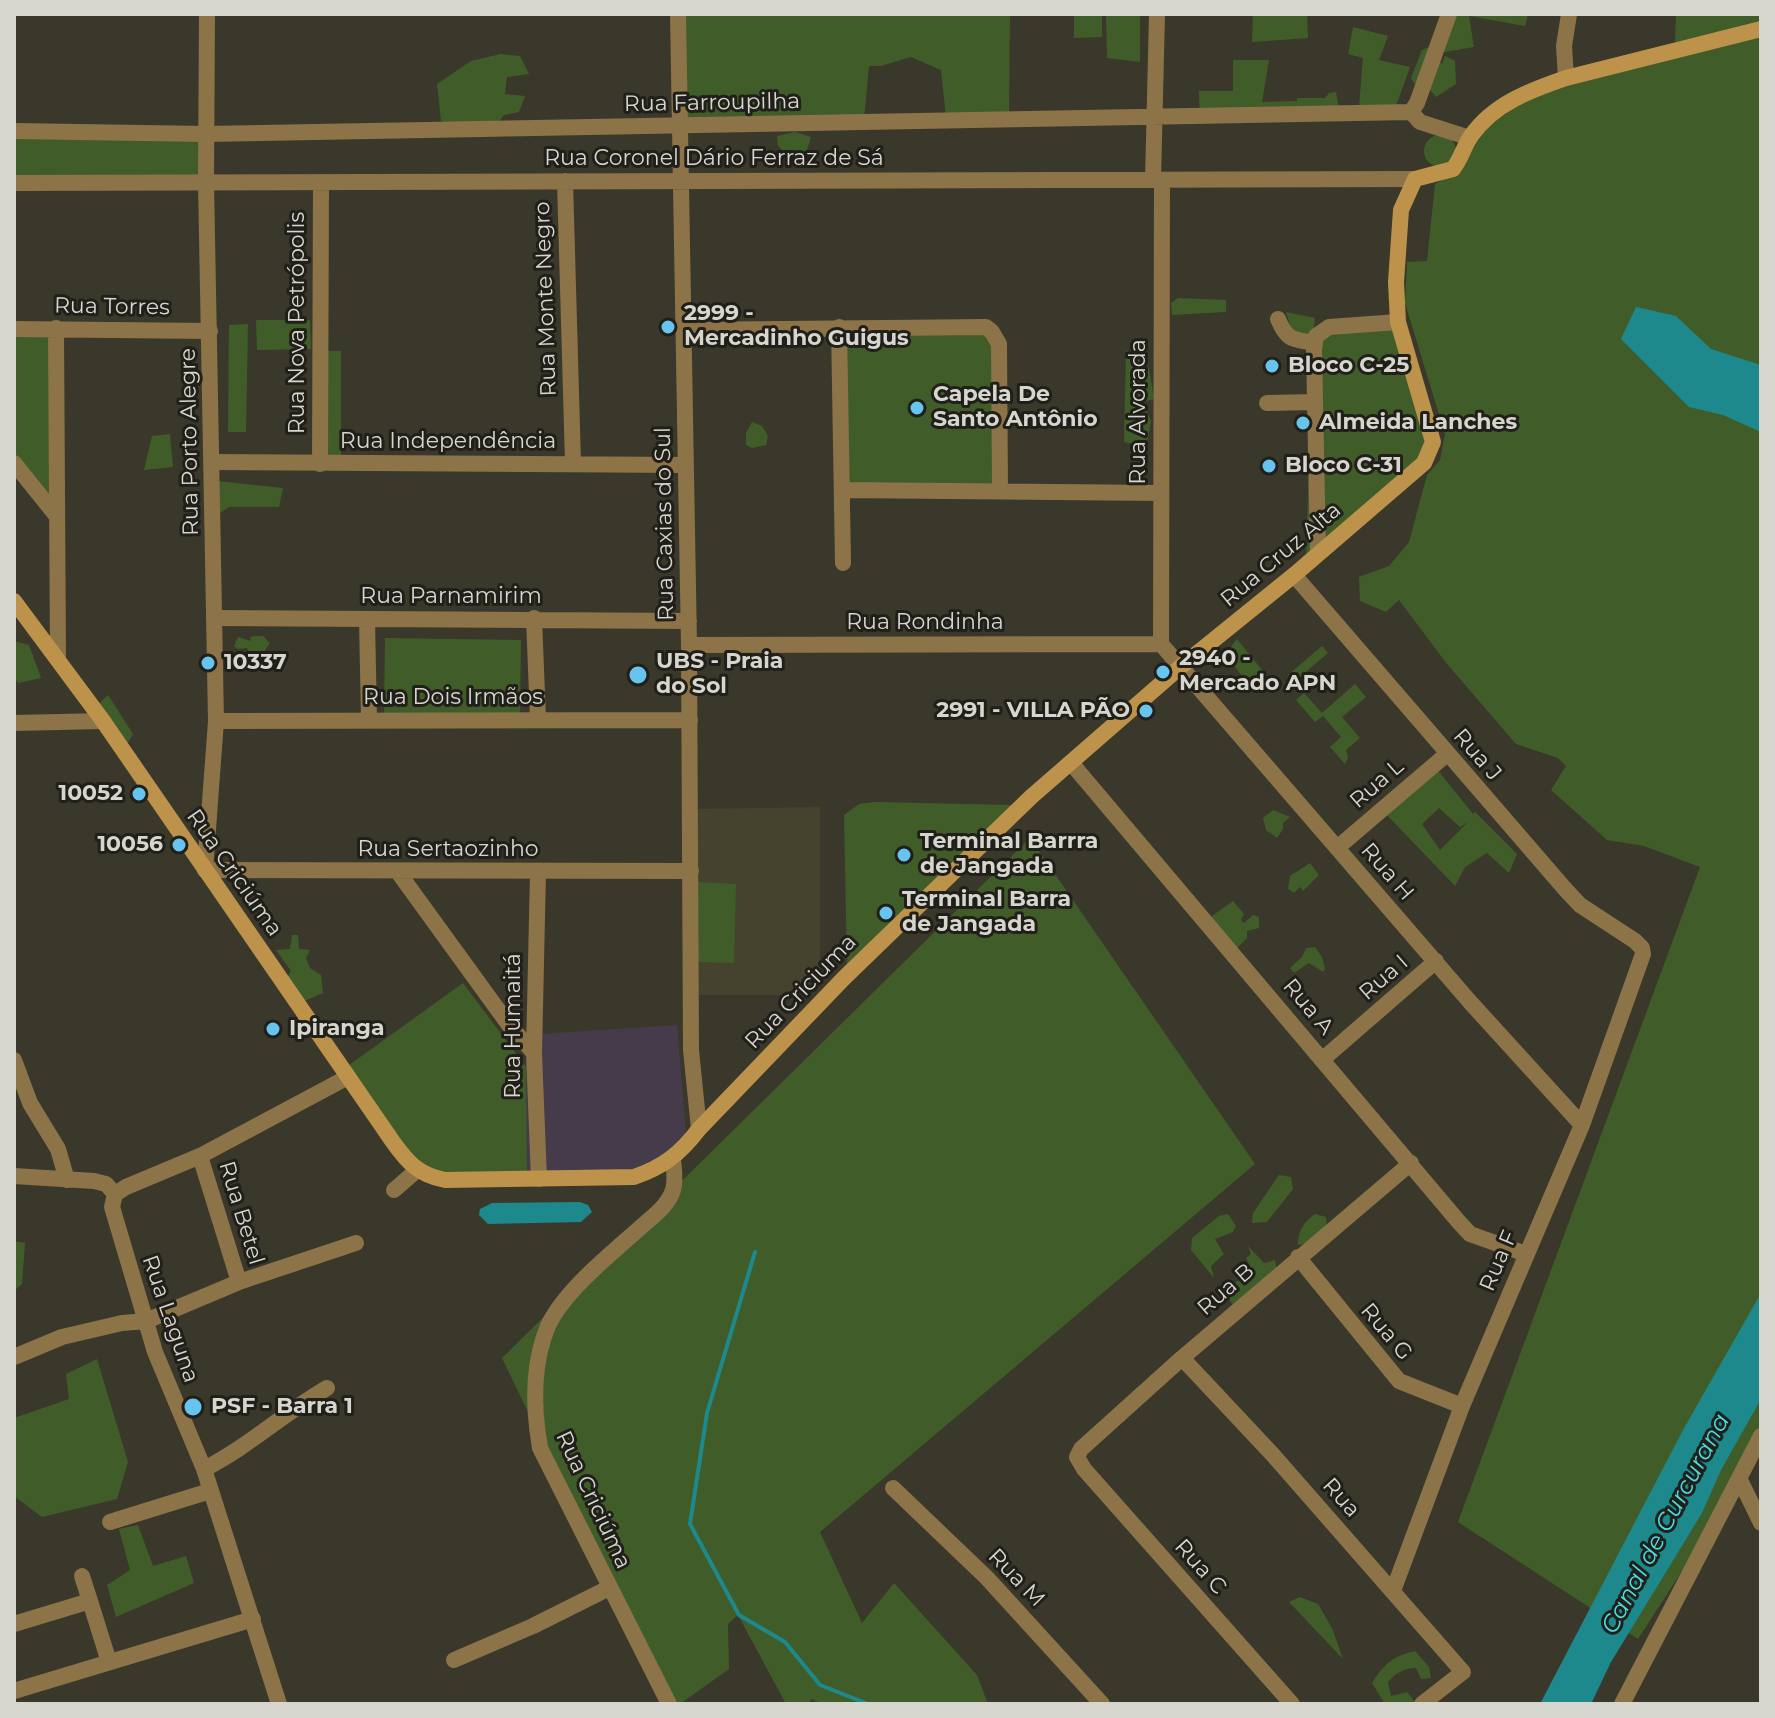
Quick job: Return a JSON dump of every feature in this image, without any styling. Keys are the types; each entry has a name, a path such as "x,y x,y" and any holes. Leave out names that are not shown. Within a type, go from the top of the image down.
{"main road":[{"path":"1415,179 1453,169 1470,138 1494,113 1535,88 1761,29"},
{"name":"Rua Cruz Alta","path":"1161,684 1424,463 1431,450 1431,433 1398,322 1398,227 1403,201 1415,179"},
{"name":"Rua Criciúma","path":"14,601 58,657 406,1161 416,1171"},
{"name":"Rua Criciuma","path":"416,1171 445,1180 634,1177 653,1171 673,1159 844,978 1031,797 1161,684"}],"street":[{"name":"Rua Porto Alegre","path":"205,870 216,721 206,182 207,14"},
{"name":"Rua Caxias do Sul","path":"678,14 689,621 691,1050 699,1129"},
{"name":"Rua Alvorada","path":"1157,14 1153,117 1157,180 1161,644"},
{"path":"1449,14 1411,112 1420,122 1470,138"},
{"path":"1566,78 1564,46 1569,14"},
{"name":"Rua Farroupilha","path":"14,131 206,134 1411,112"},
{"name":"Rua Coronel Dário Ferraz de Sá","path":"14,183 1415,179"},
{"name":"Rua Monte Negro","path":"565,181 573,463"},
{"name":"Rua Nova Petrópolis","path":"320,464 321,182"},
{"path":"1278,319 1290,339 1314,343"},
{"path":"1318,552 1316,336 1329,327 1398,322"},
{"path":"839,327 843,563"},
{"path":"683,330 986,327 999,344 1000,490"},
{"path":"56,328 58,657"},
{"name":"Rua Torres","path":"14,329 210,331"},
{"path":"1267,403 1315,402"},
{"name":"Rua Independência","path":"212,462 685,465"},
{"path":"14,463 55,514"},
{"path":"842,490 1161,493"},
{"name":"Rua J","path":"1294,575 1580,905 1642,948"},
{"name":"Rua Parnamirim","path":"214,618 689,621"},
{"path":"534,618 538,719"},
{"path":"367,619 369,720"},
{"name":"Rua Rondinha","path":"689,645 1161,644"},
{"name":"Rua H","path":"1161,644 1542,1084 1582,1125"},
{"name":"Rua Dois Irmãos","path":"216,721 690,720"},
{"path":"14,723 103,721"},
{"name":"Rua L","path":"1337,848 1447,754"},
{"name":"Rua A","path":"1072,764 1470,1234 1526,1254"},
{"name":"Rua Sertaozinho","path":"205,870 691,871"},
{"path":"398,872 509,1025 534,1053"},
{"name":"Rua Humaitá","path":"538,872 534,1053 539,1179"},
{"name":"Rua F","path":"1393,1591 1462,1406 1582,1125 1642,959 1642,948"},
{"name":"Rua I","path":"1323,1059 1436,961"},
{"path":"14,1060 30,1103 58,1149 67,1180"},
{"path":"14,1176 94,1181 106,1184 115,1194 200,1156 348,1077"},
{"name":"Rua Betel","path":"200,1156 239,1282"},
{"name":"Rua Criciúma","path":"669,1704 540,1448 536,1426 536,1382 543,1340 555,1313 592,1271 664,1206 673,1192 673,1159"},
{"name":"Rua B","path":"1077,1457 1081,1449 1182,1358 1411,1163"},
{"path":"394,1190 416,1171"},
{"name":"Rua Laguna","path":"115,1194 112,1207 115,1222 146,1321 175,1402 204,1469 279,1704"},
{"name":"Rua Betel","path":"14,1357 62,1337 122,1323 146,1321 239,1282 356,1243"},
{"name":"Rua G","path":"1298,1257 1399,1381 1462,1406"},
{"name":"Rua","path":"1182,1358 1463,1672 1422,1704"},
{"path":"204,1469 245,1446 327,1388"},
{"path":"1622,1704 1761,1436"},
{"name":"Rua C","path":"1077,1457 1084,1469 1292,1704"},
{"path":"1739,1478 1761,1523"},
{"name":"Rua M","path":"893,1488 987,1578 1102,1704"},
{"path":"110,1522 210,1491"},
{"path":"82,1576 109,1662"},
{"path":"454,1660 533,1626 609,1588"},
{"path":"14,1624 90,1601"},
{"path":"14,1691 253,1619"}],"shaded area":[{"path":"820,807 820,975 796,995 693,995 694,809"},
{"path":"677,1025 687,1145 664,1165 527,1184 525,1035"}],"green space":[{"path":"685,14 1010,14 1009,115 946,117 941,70 911,57 881,66 869,66 864,119 684,122"},
{"path":"1074,14 1102,14 1102,37 1074,38"},
{"path":"1106,14 1140,14 1140,62 1107,58"},
{"path":"1253,14 1307,14 1308,38 1252,42"},
{"path":"1457,14 1528,14 1525,26 1469,16 1474,47 1439,53"},
{"path":"1676,14 1761,14 1761,23 1675,42"},
{"path":"1353,27 1388,36 1379,60 1410,67 1395,109 1359,107 1363,58 1348,54"},
{"path":"1761,34 1761,1449 1638,1639 1458,1522 1700,867 1644,846 1607,840 1551,790 1566,766 1558,758 1516,744 1447,664 1399,600 1386,612 1360,601 1359,577 1389,566 1409,542 1427,475 1440,460 1445,434 1405,303 1407,262 1427,261 1435,184 1458,172 1486,128 1527,99 1560,85"},
{"path":"1429,47 1442,64 1445,56 1455,61 1456,84 1436,97 1422,80 1415,85 1411,78 1422,50"},
{"path":"501,54 520,56 529,74 507,77 505,94 525,96 519,112 504,115 487,137 441,121 437,84 471,61"},
{"path":"1233,60 1269,60 1262,102 1325,98 1329,93 1336,92 1339,109 1200,124 1199,91 1233,91"},
{"path":"200,127 199,186 14,186 14,129"},
{"path":"795,132 811,137 805,156 795,161 778,146 777,136"},
{"path":"1440,135 1451,140 1456,151 1451,162 1440,167 1429,162 1424,151 1429,140"},
{"path":"1178,298 1226,300 1226,312 1172,315 1171,303"},
{"path":"1286,312 1315,318 1314,328 1397,323 1416,387 1427,455 1306,557 1313,333 1311,338 1292,332"},
{"path":"256,320 310,320 311,349 257,350"},
{"path":"248,324 246,432 228,432 229,325"},
{"path":"839,327 992,332 1000,490 842,490"},
{"path":"14,329 51,329 49,506 14,463"},
{"path":"1126,350 1149,368 1154,399 1142,402 1151,421 1148,439 1138,445 1124,442"},
{"path":"316,351 341,351 341,456 315,456"},
{"path":"752,422 762,426 768,436 766,445 752,448 746,445 746,433"},
{"path":"170,434 173,467 144,470 152,436"},
{"path":"217,481 283,488 279,507 229,507 220,513 210,511"},
{"path":"263,636 270,643 263,653 251,656 247,648 234,646 238,637 251,641 250,638"},
{"path":"385,638 521,640 520,715 384,713"},
{"path":"1237,639 1267,676 1252,689 1225,654"},
{"path":"14,641 29,645 41,678 18,683 14,677"},
{"path":"1322,646 1328,653 1294,682 1288,675"},
{"path":"1355,684 1366,697 1342,717 1360,738 1346,750 1348,758 1345,764 1330,747 1341,737 1323,716 1315,722 1296,700 1304,693 1322,713"},
{"path":"108,695 133,734 121,754 90,712"},
{"path":"1436,768 1473,814 1475,812 1517,854 1509,873 1487,853 1465,867 1455,886 1386,814","holes":["1439,808 1460,827 1468,822 1440,850 1422,824"]},
{"name":"Terminal Barrra de Jangada","path":"859,804 1013,805 847,968 844,815"},
{"path":"1273,810 1290,817 1283,823 1277,838 1266,830 1263,818"},
{"path":"1030,838 1255,1164 820,1532 862,1623 894,1583 977,1675 988,1704 822,1704 812,1699 808,1704 786,1704 738,1615 728,1624 729,1669 680,1704 669,1704 502,1358"},
{"path":"1310,863 1319,875 1303,891 1300,887 1294,893 1288,889 1290,876"},
{"path":"698,882 736,884 734,963 696,962"},
{"path":"1233,901 1244,914 1241,920 1244,923 1253,915 1259,917 1259,928 1247,931 1247,938 1235,950 1216,930 1212,916"},
{"path":"292,935 298,935 299,949 310,950 306,958 310,968 321,975 323,993 302,1002 285,981 291,971 276,950 290,949"},
{"path":"1315,947 1322,957 1323,972 1309,963 1294,973 1290,968 1302,957 1306,948"},
{"path":"463,983 526,1067 527,1184 419,1179 338,1073"},
{"path":"1279,1175 1291,1177 1293,1189 1267,1222 1252,1223 1253,1213"},
{"path":"1228,1214 1236,1226 1233,1232 1215,1239 1224,1254 1211,1266 1214,1278 1191,1250 1192,1238 1219,1216"},
{"path":"1315,1214 1326,1217 1327,1229 1313,1242 1298,1245 1302,1227"},
{"path":"14,1241 25,1243 22,1284 14,1291"},
{"path":"1248,1246 1264,1263 1275,1260 1277,1271 1234,1307 1225,1292 1230,1282 1235,1283 1252,1271 1246,1258 1251,1254"},
{"path":"97,1359 128,1462 117,1499 42,1517 14,1496 14,1418 69,1399 66,1374"},
{"path":"138,1525 153,1566 186,1556 194,1583 116,1617 107,1585 130,1570 119,1529"},
{"path":"1300,1597 1318,1604 1332,1628 1343,1659 1289,1602"},
{"path":"1415,1651 1429,1667 1431,1678 1421,1679 1416,1668 1400,1672 1388,1682 1391,1696 1407,1692 1415,1702 1385,1704 1372,1683 1390,1662"}],"water":[{"path":"1636,307 1676,316 1711,349 1761,365 1761,432 1723,415 1689,407 1621,339"},
{"path":"580,1202 588,1205 592,1212 581,1222 488,1224 479,1215 480,1209 492,1203"},
{"name":"Canal de Curcurana","path":"1761,1293 1761,1399 1721,1470 1702,1513 1611,1662 1591,1704 1540,1704 1683,1430"}],"waterway":[{"path":"755,1252 707,1413 690,1524 739,1615 785,1642 820,1685 868,1704"}],"place":[{"name":"2999 - Mercadinho Guigus","path":"668,327"},
{"name":"Bloco C-25","path":"1272,366"},
{"name":"Capela De Santo Antônio","path":"917,408"},
{"name":"Almeida Lanches","path":"1303,423"},
{"name":"Bloco C-31","path":"1269,466"},
{"name":"10337","path":"208,663"},
{"name":"2940 - Mercado APN","path":"1163,672"},
{"name":"UBS - Praia do Sol","path":"638,675"},
{"name":"2991 - VILLA PÃO","path":"1146,711"},
{"name":"10052","path":"139,794"},
{"name":"10056","path":"179,845"},
{"name":"Terminal Barrra de Jangada","path":"904,855"},
{"name":"Terminal Barra de Jangada","path":"886,913"},
{"name":"Ipiranga","path":"273,1029"},
{"name":"PSF - Barra 1","path":"193,1407"}]}
